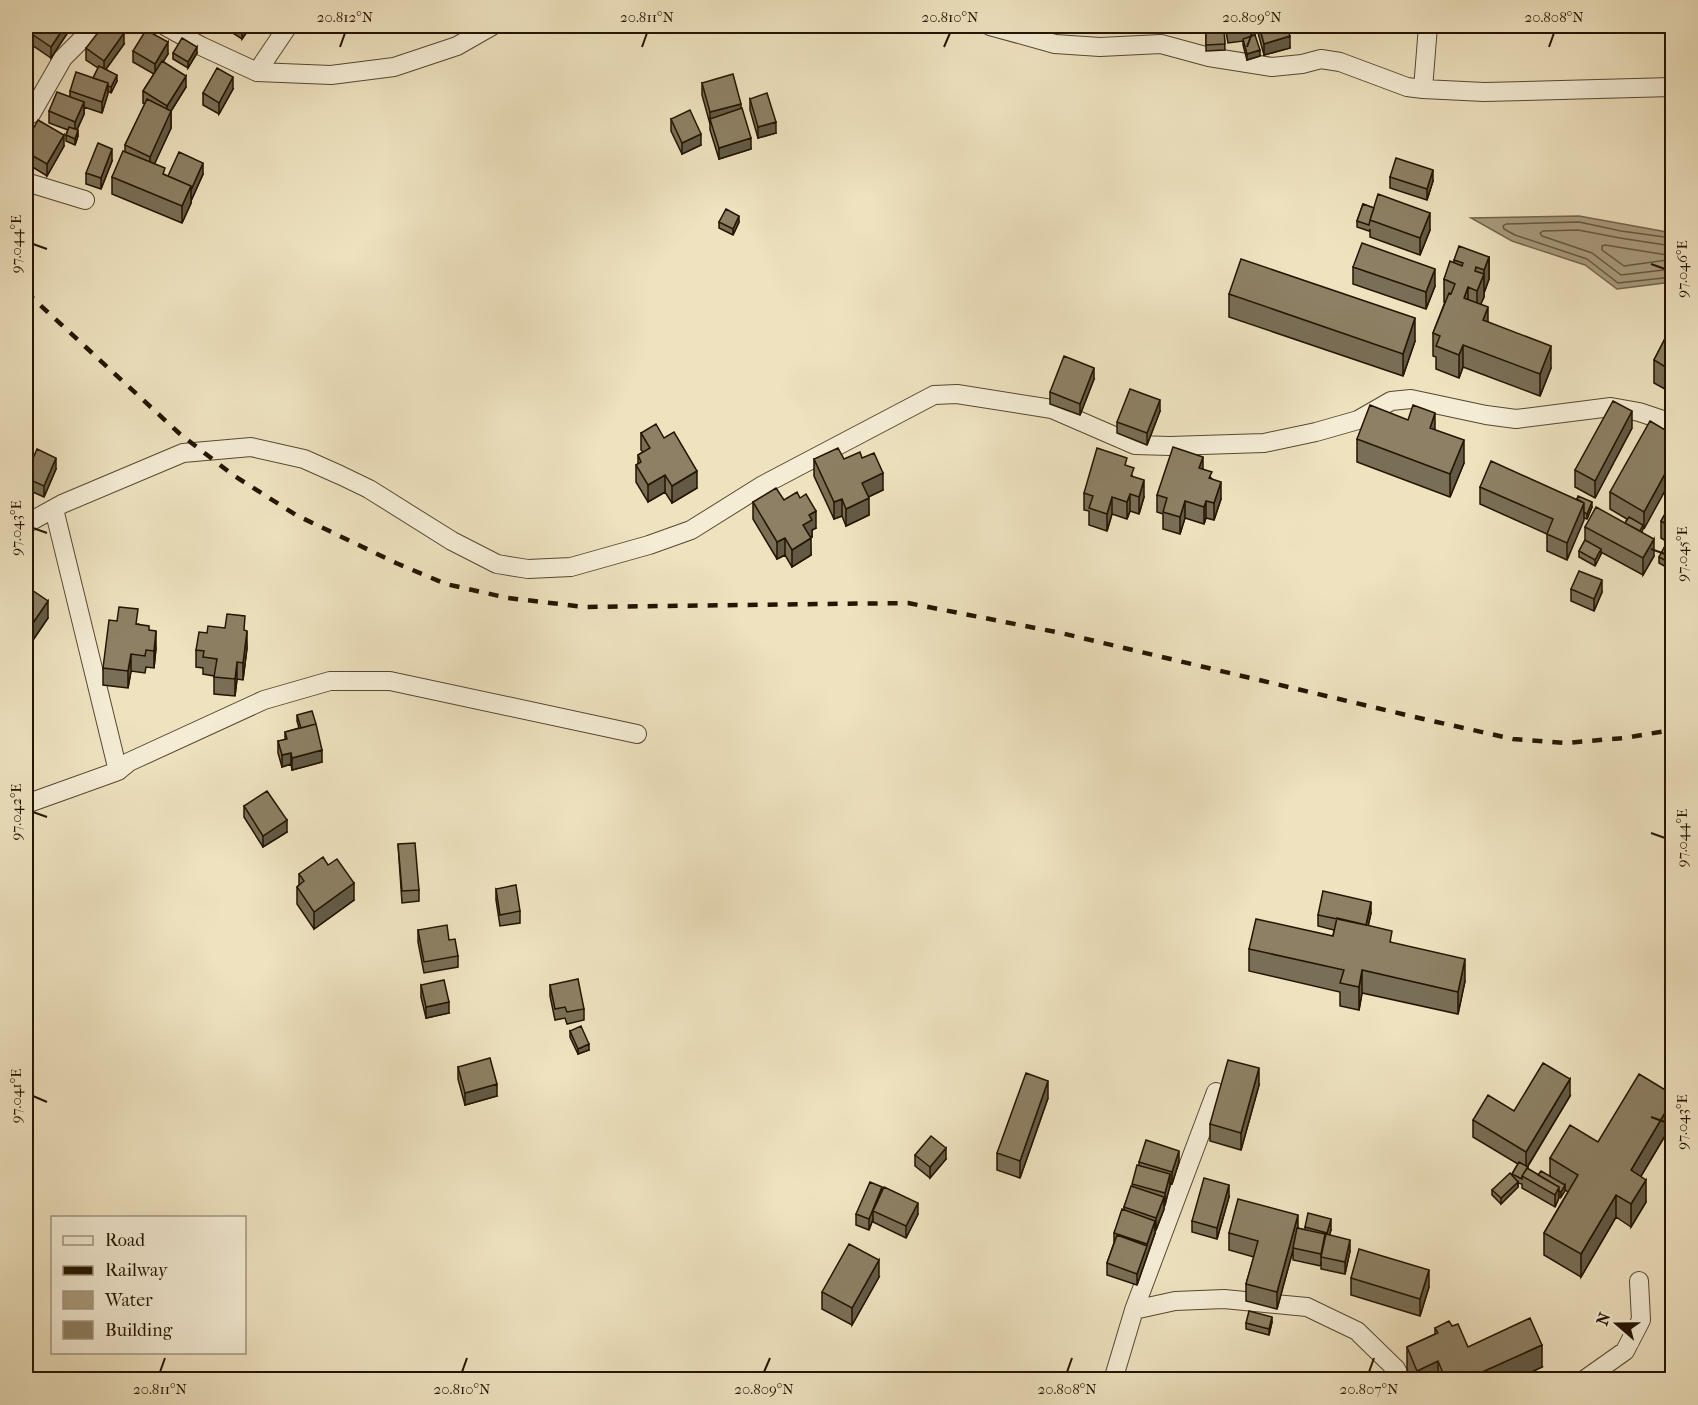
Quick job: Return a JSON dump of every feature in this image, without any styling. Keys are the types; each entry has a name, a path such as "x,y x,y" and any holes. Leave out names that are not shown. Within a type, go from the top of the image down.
{"street":[{"path":"31,114 63,58 95,26"},
{"path":"165,26 257,72 332,75 394,67 457,46 492,26"},
{"path":"257,72 288,26"},
{"path":"990,26 1054,44 1100,47 1161,44 1209,57 1272,67 1322,59 1340,62 1407,87 1423,89 1484,92 1672,87"},
{"path":"1423,89 1428,26"},
{"path":"26,182 85,200"},
{"path":"26,524 54,509 183,453 251,447 304,459 340,475 369,489 452,541 496,564 528,568 571,567 649,545 691,530 763,485 934,395 957,394 1052,409 1135,445 1159,446 1264,443 1358,420 1391,401 1411,399 1516,419 1611,407 1639,412 1672,423"},
{"path":"54,509 118,771"},
{"path":"26,804 118,771 129,762 264,700 330,681 390,681 637,734"},
{"path":"1113,1380 1134,1310 1216,1092"},
{"path":"1584,1380 1625,1351 1641,1320 1639,1281"},
{"path":"1134,1310 1175,1301 1224,1299 1307,1307 1357,1331 1396,1369 1402,1380"}],"water":[{"path":"1579,216 1672,233 1672,282 1617,289 1585,265 1512,241 1471,218"}],"building":[{"path":"33,26 65,26 51,47 29,32"},
{"path":"103,26 114,26 124,33 104,61 86,48"},
{"path":"1227,26 1255,26 1255,27 1228,32"},
{"path":"1259,26 1286,26 1290,36 1264,44"},
{"path":"146,30 168,42 155,64 133,51"},
{"path":"1224,30 1225,44 1206,45 1206,31"},
{"path":"1255,35 1260,50 1247,54 1243,39"},
{"path":"182,38 197,47 188,62 173,53"},
{"path":"162,61 186,76 167,106 143,91"},
{"path":"99,66 117,75 111,87 108,83 93,78"},
{"path":"217,68 233,77 219,103 203,93"},
{"path":"76,72 108,83 102,102 70,91"},
{"path":"733,74 741,104 710,112 702,83"},
{"path":"26,81 31,83 26,96"},
{"path":"57,92 84,102 75,122 49,111"},
{"path":"767,93 776,122 758,127 750,99"},
{"path":"147,99 171,111 150,157 125,145"},
{"path":"742,108 751,138 719,148 710,119"},
{"path":"690,110 701,134 682,143 671,119"},
{"path":"38,120 64,135 47,164 26,152 26,142"},
{"path":"69,127 78,130 75,139 66,135"},
{"path":"98,143 112,149 101,178 86,173"},
{"path":"123,151 165,168 163,174 191,186 182,206 112,177"},
{"path":"179,152 203,163 191,190 191,186 168,176"},
{"path":"1396,158 1433,170 1427,189 1390,177"},
{"path":"1378,194 1430,213 1420,238 1370,220"},
{"path":"1363,204 1374,208 1369,225 1357,221"},
{"path":"726,209 739,216 733,229 719,222"},
{"path":"1362,243 1435,269 1426,292 1353,267"},
{"path":"1459,246 1489,257 1484,270 1476,267 1475,271 1484,274 1477,291 1468,287 1464,298 1488,307 1483,320 1551,346 1540,374 1463,345 1459,355 1436,346 1440,336 1433,333 1455,284 1444,279 1450,261 1462,266 1463,263 1454,260"},
{"path":"1241,259 1415,318 1403,354 1229,294"},
{"path":"1672,325 1672,371 1654,360"},
{"path":"1064,356 1094,368 1080,404 1050,392"},
{"path":"1130,389 1160,400 1147,433 1117,422"},
{"path":"1613,401 1632,411 1595,481 1575,470"},
{"path":"1370,405 1408,420 1413,405 1435,413 1430,428 1464,440 1450,474 1357,439"},
{"path":"1650,421 1672,434 1672,461 1644,512 1610,492"},
{"path":"656,424 664,438 674,432 697,471 672,486 665,475 648,485 636,465 641,462 638,455 650,448 641,433"},
{"path":"1173,447 1203,457 1199,468 1212,472 1209,478 1221,482 1214,503 1206,501 1204,507 1185,501 1180,517 1163,512 1167,498 1157,495"},
{"path":"838,448 844,459 860,452 862,458 874,453 883,473 862,483 869,498 846,509 842,499 834,502 814,459"},
{"path":"1097,448 1127,458 1125,465 1134,468 1131,476 1144,480 1139,497 1130,494 1127,502 1112,497 1107,514 1089,508 1093,496 1084,493"},
{"path":"37,449 56,458 44,486 26,478"},
{"path":"1491,461 1584,503 1567,543 1547,534 1553,519 1480,487"},
{"path":"776,488 784,500 797,492 800,498 806,494 816,511 809,515 812,520 803,525 811,538 792,550 785,538 777,542 753,502"},
{"path":"1578,496 1592,502 1587,514 1584,512 1584,503 1577,499"},
{"path":"1672,502 1672,528 1661,521"},
{"path":"1596,507 1654,539 1643,558 1585,527"},
{"path":"1629,517 1643,525 1640,531 1625,523"},
{"path":"1585,540 1601,549 1595,560 1579,551"},
{"path":"1667,542 1672,545 1672,554 1668,562 1659,557"},
{"path":"1579,571 1602,580 1594,599 1571,589"},
{"path":"26,586 48,601 33,623 26,619"},
{"path":"119,607 138,609 136,624 149,626 149,630 156,631 154,651 146,650 145,656 131,654 128,671 103,668 109,620 117,621"},
{"path":"227,614 245,616 244,630 247,631 243,663 237,662 235,679 214,677 217,659 203,657 204,651 196,650 199,632 207,633 208,626 225,628"},
{"path":"312,711 316,724 301,728 297,715"},
{"path":"316,724 322,750 292,758 291,753 282,755 278,741 287,739 285,732"},
{"path":"267,791 287,820 263,836 244,806"},
{"path":"415,843 419,890 402,891 398,844"},
{"path":"323,857 328,865 337,859 354,883 314,912 297,887 304,881 299,874"},
{"path":"516,885 520,911 500,915 496,889"},
{"path":"1323,891 1371,902 1366,925 1318,915"},
{"path":"1337,918 1392,931 1390,942 1465,959 1458,992 1362,970 1359,987 1340,983 1344,970 1249,949 1256,919 1333,936"},
{"path":"447,925 449,940 455,939 458,956 424,962 418,930"},
{"path":"578,979 584,1009 567,1012 565,1007 555,1009 550,985"},
{"path":"444,980 449,1002 426,1007 421,985"},
{"path":"581,1026 589,1044 578,1049 570,1031"},
{"path":"490,1058 497,1084 465,1093 458,1067"},
{"path":"1228,1060 1259,1068 1241,1133 1210,1124"},
{"path":"1543,1063 1570,1079 1526,1152 1473,1120 1488,1095 1514,1111"},
{"path":"1026,1073 1048,1081 1020,1161 997,1153"},
{"path":"1639,1074 1672,1094 1672,1101 1631,1170 1646,1180 1631,1204 1616,1195 1581,1254 1544,1233 1578,1175 1550,1158 1570,1125 1598,1142"},
{"path":"931,1136 946,1148 930,1167 915,1155"},
{"path":"1146,1140 1179,1151 1172,1172 1139,1162"},
{"path":"1519,1162 1528,1167 1522,1179 1512,1174"},
{"path":"1137,1165 1170,1174 1165,1193 1132,1184"},
{"path":"1527,1168 1559,1187 1555,1195 1522,1176"},
{"path":"1541,1171 1565,1185 1561,1192 1559,1187 1538,1175"},
{"path":"1510,1173 1518,1182 1501,1198 1492,1190"},
{"path":"1204,1178 1229,1185 1217,1228 1192,1221"},
{"path":"870,1182 882,1187 869,1219 856,1214"},
{"path":"1131,1186 1164,1197 1156,1218 1124,1207"},
{"path":"884,1187 918,1203 906,1226 873,1211"},
{"path":"1238,1199 1298,1215 1277,1292 1246,1284 1258,1241 1229,1233"},
{"path":"1122,1209 1155,1221 1147,1244 1114,1233"},
{"path":"1308,1213 1331,1219 1327,1233 1305,1227"},
{"path":"1297,1228 1325,1234 1321,1254 1293,1248"},
{"path":"1326,1234 1350,1240 1345,1262 1321,1257"},
{"path":"1117,1235 1147,1246 1137,1274 1107,1263"},
{"path":"849,1244 879,1260 852,1308 822,1292"},
{"path":"1359,1249 1429,1270 1420,1299 1351,1278"},
{"path":"1249,1311 1272,1317 1269,1329 1246,1323"},
{"path":"1530,1318 1542,1345 1480,1373 1483,1380 1446,1380 1438,1361 1417,1371 1407,1347 1438,1333 1435,1328 1449,1321 1452,1326 1458,1324 1468,1347"}],"railway":[{"path":"26,292 180,434 233,475 296,515 396,563 446,584 508,598 585,607 908,603 1061,633 1513,739 1565,743 1624,738 1672,730"}]}
